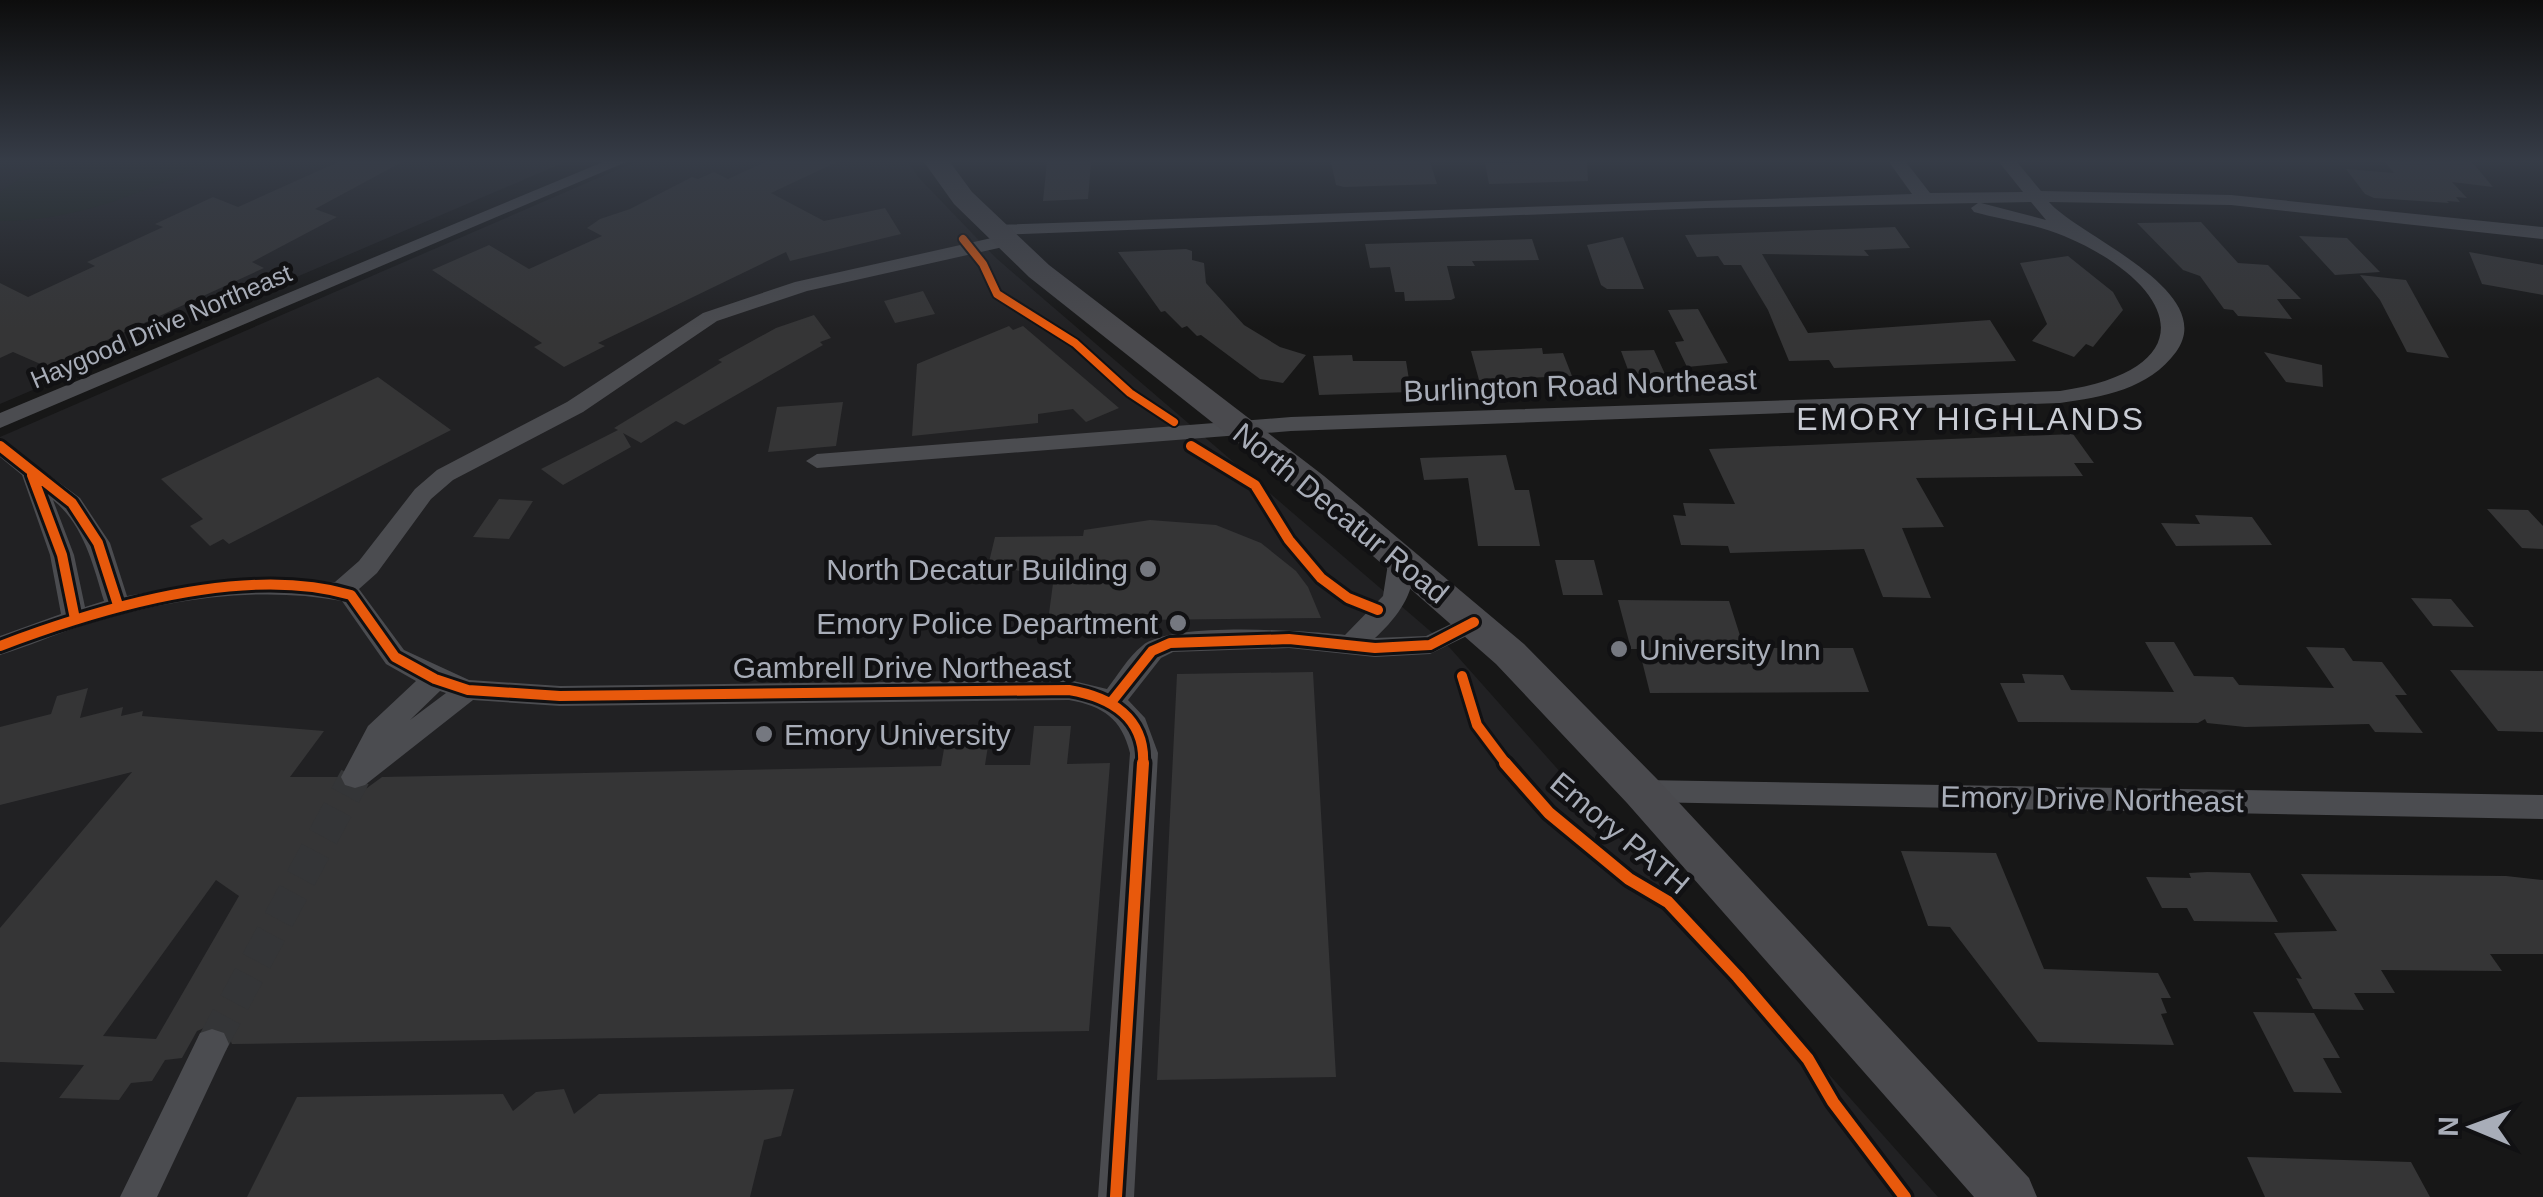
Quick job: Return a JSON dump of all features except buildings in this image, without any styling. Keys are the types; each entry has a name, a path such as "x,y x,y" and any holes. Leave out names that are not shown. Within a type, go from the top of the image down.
{"main road":[{"name":"North Decatur Road","path":"984,218 999,235 1236,428 1312,484 1538,682 1642,791 2010,1197"}],"street":[{"name":"Haygood Drive Northeast","path":"0,421 484,218"},
{"path":"0,646 118,605 242,587 341,592 368,567 423,494 445,475 584,402 710,318 768,295 999,235 1378,218"},
{"name":"Burlington Road Northeast","path":"2020,218 2076,234"},
{"name":"Burlington Road Northeast","path":"817,461 1236,428 1977,402 2102,391 2132,382 2159,365 2171,342 2172,319 2142,276 2053,218"},
{"path":"2396,218 2543,233"},
{"path":"0,446 72,503 98,544 118,605"},
{"path":"32,475 62,555 74,620"},
{"path":"1353,643 1391,610 1403,578 1399,557"},
{"name":"Gambrell Drive Northeast","path":"341,592 358,601 394,656 435,679 468,690 560,696 1070,690 1113,700 1140,732 1144,753 1116,1197"},
{"path":"1113,700 1152,651 1170,644 1290,639 1375,648 1430,645 1474,622"},
{"path":"435,679 378,734 355,777 468,690"},
{"name":"Emory Drive Northeast","path":"1642,791 2543,807"},
{"path":"138,1197 212,1044"}],"shaded area":[{"path":"0,218 435,218 0,404"},
{"path":"0,218 42,218 28,220 0,221"},
{"name":"Emory University","path":"506,218 957,218 996,258 1450,648 1938,1197 0,1197 0,437"}],"tunnel":[{"path":"212,1044 355,777"}],"cycle path":[{"path":"963,239 983,264 997,294 1075,343 1130,393 1174,422"},
{"path":"0,446 72,503 98,543 118,605"},
{"path":"1191,446 1255,485 1289,540 1321,578 1348,598 1378,610"},
{"path":"32,475 62,555 75,619"},
{"path":"0,646 72,620 145,600 220,589 297,588 351,595 395,657 435,679 468,690 560,696 1069,690 1109,701 1128,715 1144,753 1116,1197"},
{"path":"1113,700 1152,651 1170,643 1289,639 1375,648 1430,645 1474,622"},
{"name":"Emory PATH","path":"1462,676 1477,725 1490,746 1549,813 1629,879 1668,902 1738,977 1808,1059 1833,1102 1905,1197"}],"place":[{"name":"North Decatur Building","path":"1148,569"},
{"name":"Emory Police Department","path":"1178,623"},
{"name":"University Inn","path":"1619,649"},
{"name":"Emory University","path":"764,734"}],"district":[{"name":"EMORY HIGHLANDS","path":"1971,419"}]}
